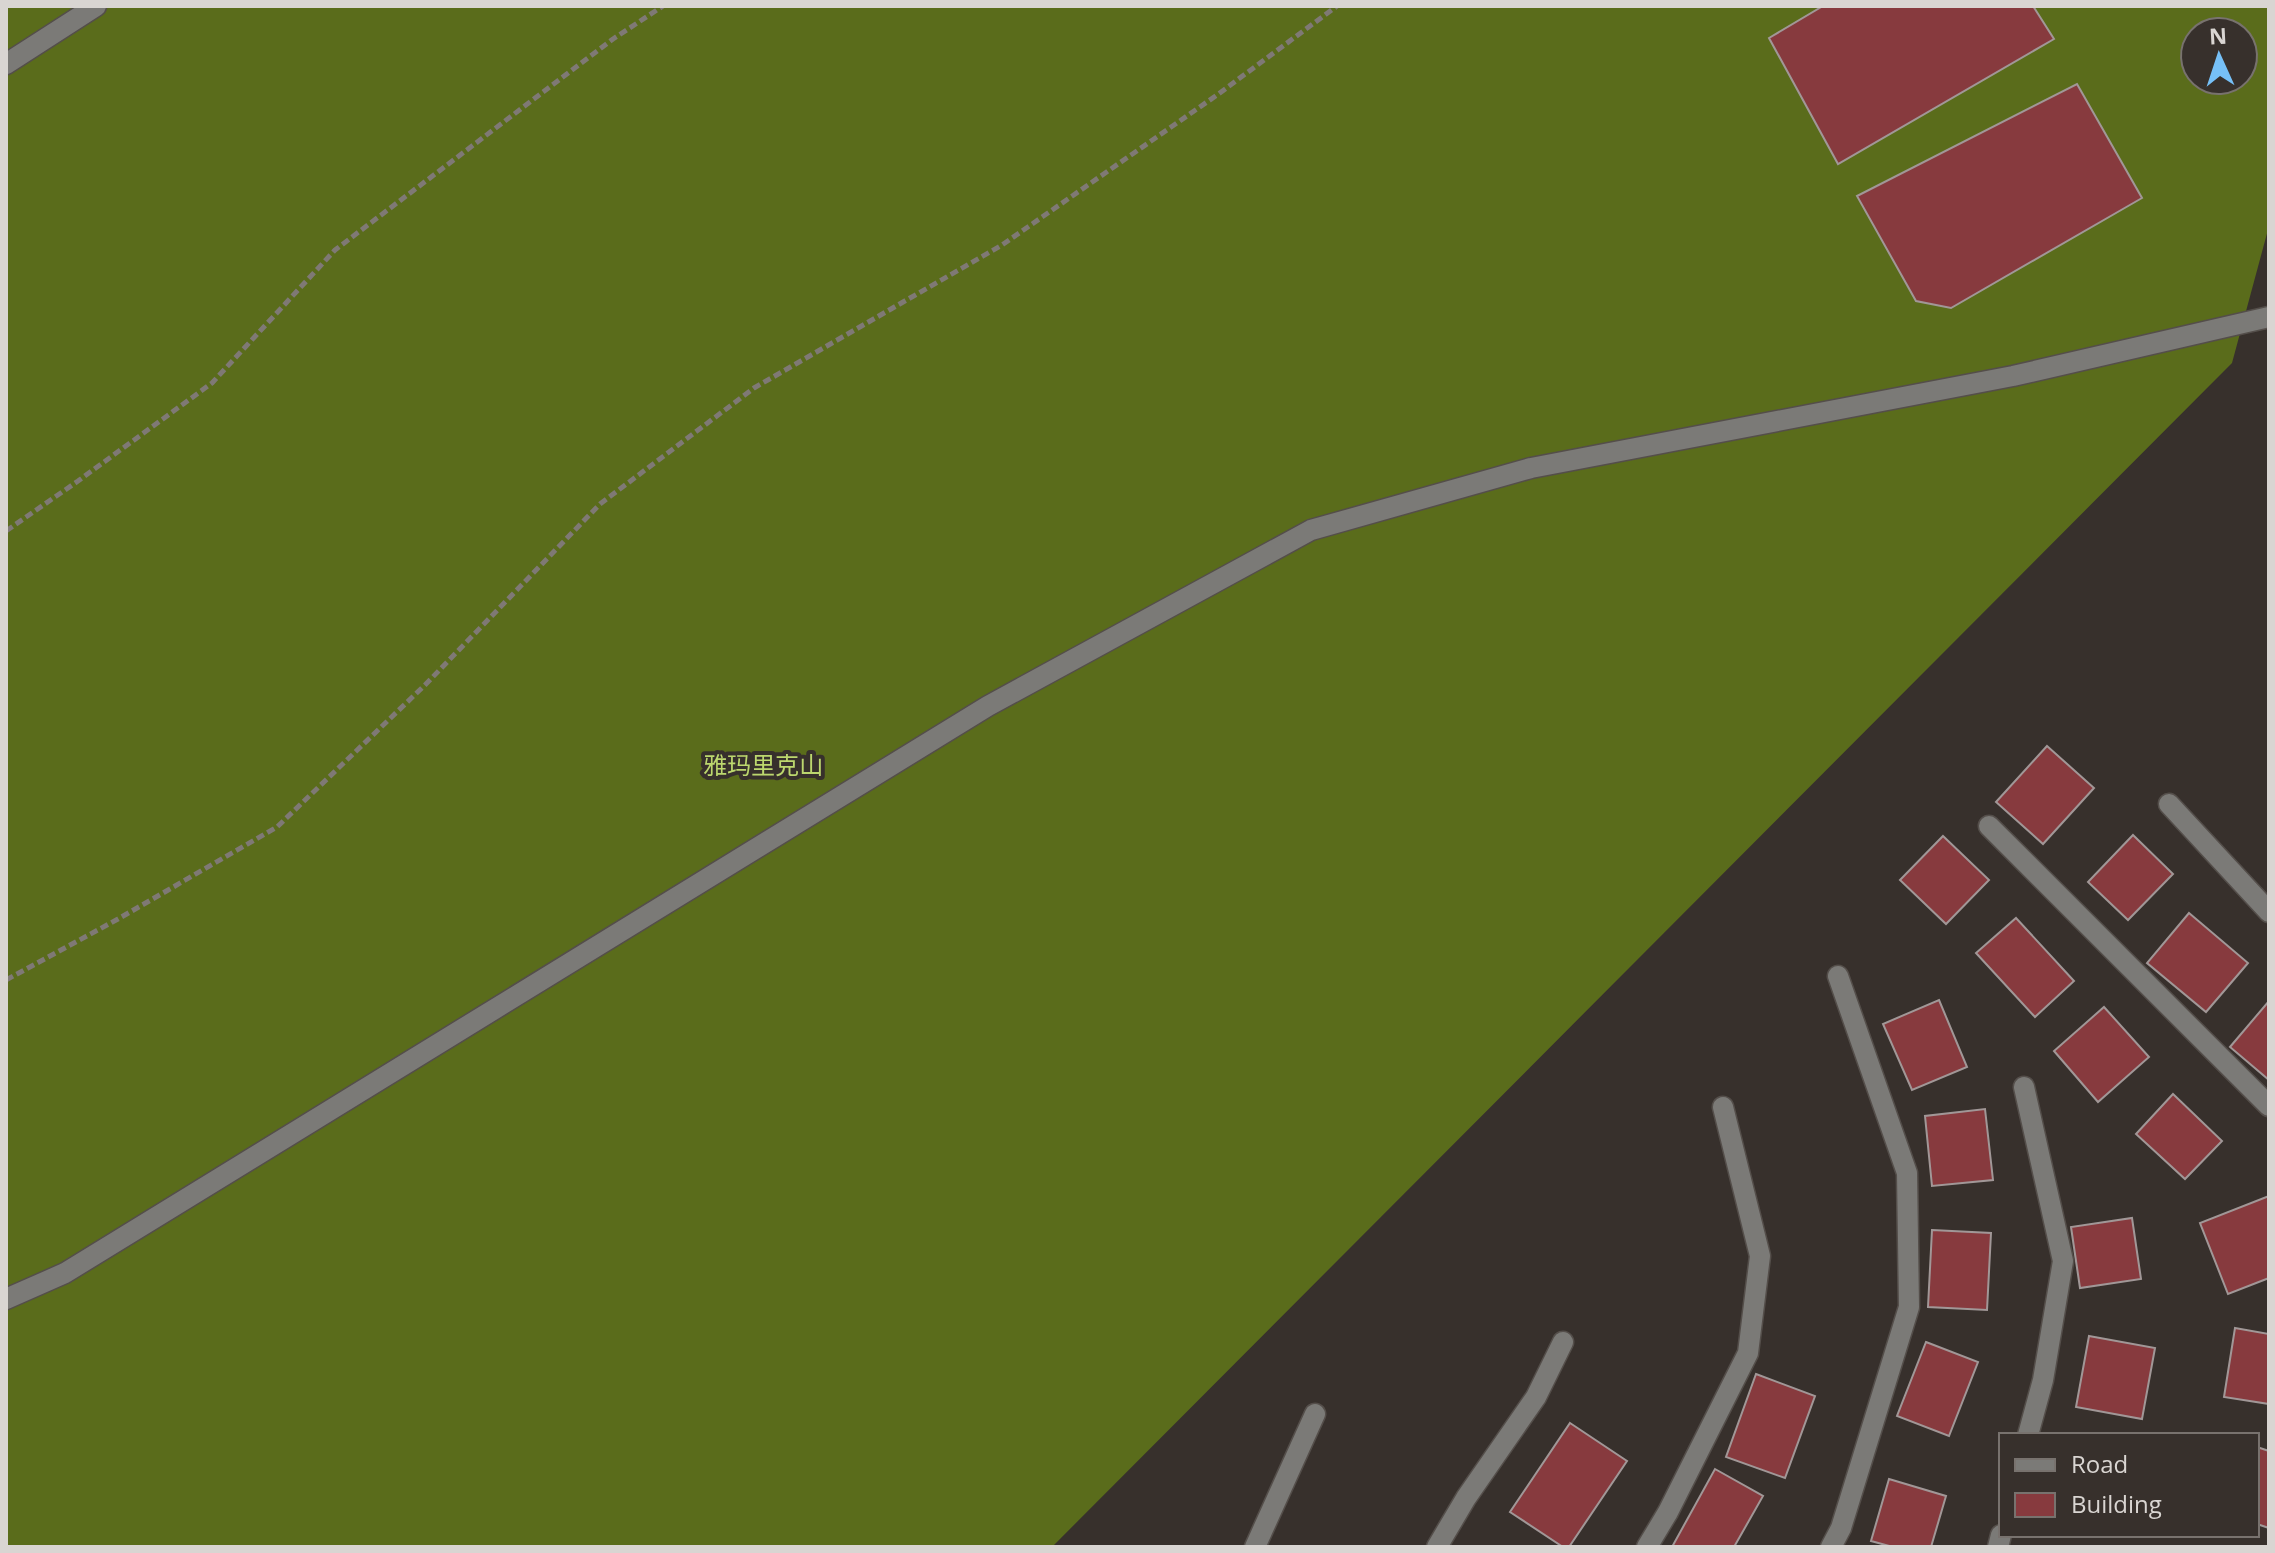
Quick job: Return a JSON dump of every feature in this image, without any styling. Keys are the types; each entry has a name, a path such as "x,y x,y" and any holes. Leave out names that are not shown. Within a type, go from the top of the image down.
{"street":[{"path":"6,64 96,6"},
{"path":"6,1299 65,1273 988,706 1311,530 1531,468 2013,376 2269,317"},
{"path":"2169,804 2269,912"},
{"path":"1989,826 2269,1106"},
{"path":"1831,1547 1841,1528 1909,1307 1907,1173 1838,976"},
{"path":"2024,1087 2063,1261 2043,1380 2029,1433"},
{"path":"1647,1547 1668,1512 1748,1353 1760,1256 1723,1107"},
{"path":"1437,1547 1466,1498 1536,1397 1563,1342"},
{"path":"1255,1547 1315,1414"}],"path":[{"path":"6,531 212,383 335,250 613,39 663,6"},
{"path":"6,980 277,827 425,685 600,504 754,388 1002,245 1217,95 1337,6"}],"green space":[{"name":"雅玛里克山","path":"6,6 2269,6 2269,226 2232,363 1052,1547 6,1547"}],"building":[{"path":"1823,6 2033,6 2054,39 1838,164 1769,38"},
{"path":"2077,84 2142,198 1951,308 1916,301 1857,196"},
{"path":"2047,746 2094,788 2043,844 1996,802"},
{"path":"2133,835 2173,874 2128,920 2088,882"},
{"path":"1943,836 1989,880 1946,924 1900,880"},
{"path":"2189,913 2248,963 2206,1012 2147,963"},
{"path":"2016,918 2074,981 2035,1017 1976,953"},
{"path":"1939,1000 1967,1067 1912,1090 1883,1024"},
{"path":"2269,1001 2269,1080 2230,1047"},
{"path":"2104,1007 2149,1057 2098,1102 2054,1051"},
{"path":"2173,1094 2222,1141 2185,1179 2136,1134"},
{"path":"1985,1109 1993,1180 1932,1186 1925,1116"},
{"path":"2269,1196 2269,1278 2228,1294 2200,1223"},
{"path":"2132,1218 2141,1279 2080,1288 2071,1227"},
{"path":"1932,1230 1991,1233 1987,1310 1928,1307"},
{"path":"2235,1328 2269,1334 2269,1404 2224,1397"},
{"path":"2089,1336 2155,1348 2142,1419 2076,1407"},
{"path":"1926,1342 1978,1362 1949,1436 1897,1416"},
{"path":"1756,1374 1815,1396 1785,1478 1726,1457"},
{"path":"1570,1423 1627,1461 1569,1547 1563,1547 1510,1512"},
{"path":"2259,1448 2269,1451 2269,1528 2259,1525"},
{"path":"1715,1469 1763,1496 1734,1547 1672,1547"},
{"path":"1889,1479 1946,1496 1931,1547 1893,1547 1871,1541"}]}
